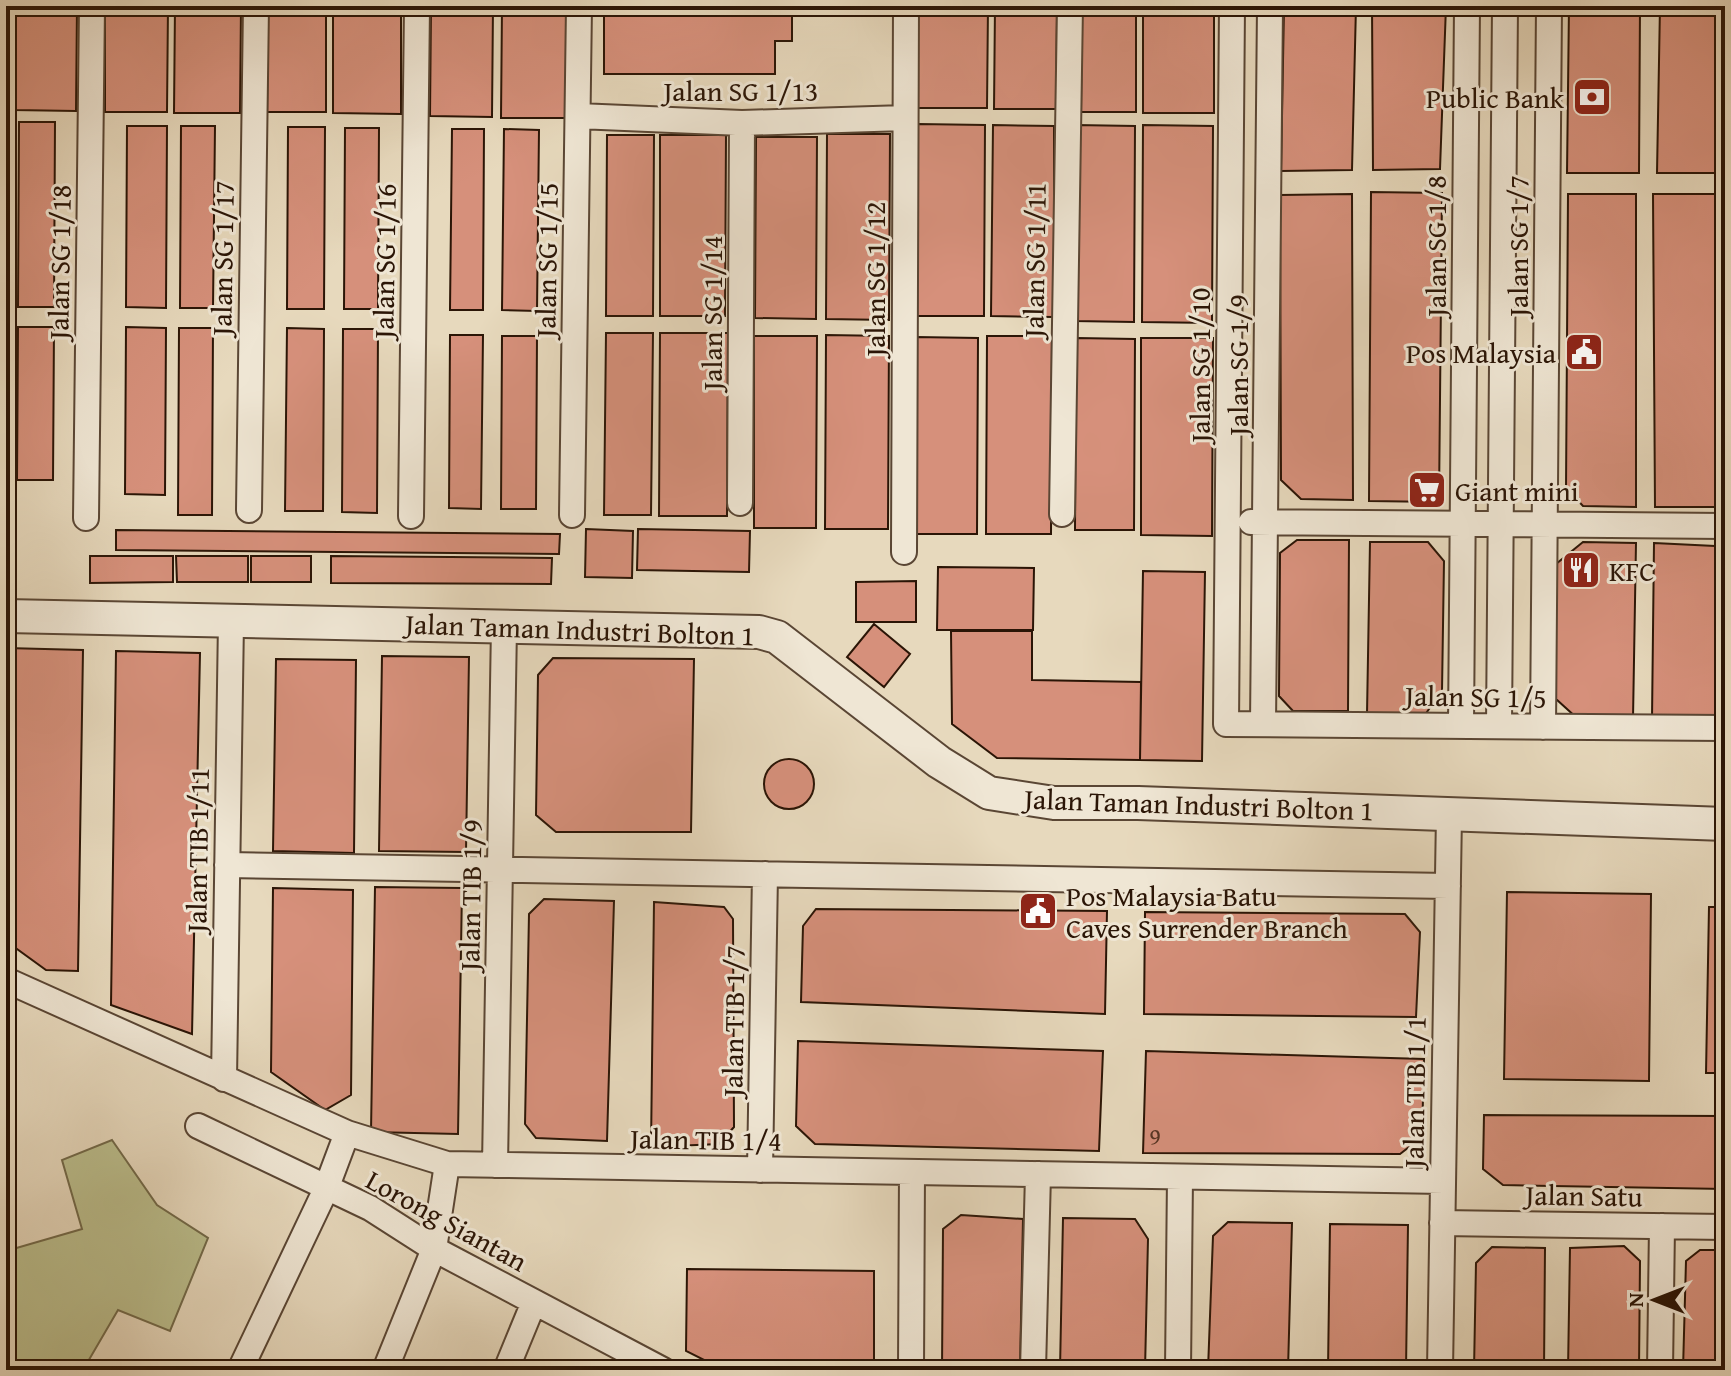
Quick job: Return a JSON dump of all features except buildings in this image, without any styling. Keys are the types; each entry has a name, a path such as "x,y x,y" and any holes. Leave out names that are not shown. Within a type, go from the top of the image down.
{"street":[{"name":"Jalan SG 1/18","path":"86,518 92,6"},
{"name":"Jalan SG 1/17","path":"249,510 256,6"},
{"name":"Jalan SG 1/16","path":"411,516 417,6"},
{"name":"Jalan SG 1/15","path":"572,515 579,6"},
{"name":"Jalan SG 1/12","path":"904,552 906,6"},
{"name":"Jalan SG 1/11","path":"1062,514 1070,6"},
{"name":"Jalan SG 1/10","path":"1226,724 1232,6"},
{"name":"Jalan SG 1/9","path":"1263,724 1270,6"},
{"name":"Jalan SG 1/8","path":"1461,726 1467,6"},
{"name":"Jalan SG 1/7","path":"1499,726 1505,6"},
{"name":"Jalan SG 1/7","path":"1543,727 1549,6"},
{"name":"Jalan SG 1/13","path":"578,116 742,123 905,118"},
{"path":"1231,120 1268,119"},
{"name":"Jalan SG 1/14","path":"740,503 742,123"},
{"path":"1228,522 1725,526"},
{"name":"Jalan Taman Industri Bolton 1","path":"6,616 759,632 777,637 939,762 989,793 1054,803 1725,824"},
{"name":"Jalan TIB 1/11","path":"224,1079 231,621"},
{"name":"Jalan TIB 1/9","path":"495,1165 504,626"},
{"name":"Jalan SG 1/5","path":"1226,724 1725,728"},
{"name":"Jalan TIB 1/1","path":"1440,1370 1449,814"},
{"path":"227,865 1448,886"},
{"name":"Jalan TIB 1/7","path":"760,1170 765,874"},
{"name":"Jalan TIB 1/4","path":"6,980 347,1133 447,1164 1443,1181"},
{"name":"Lorong Siantan","path":"198,1126 370,1208 434,1249 663,1370"},
{"path":"240,1370 326,1189 347,1133"},
{"path":"385,1370 434,1249 447,1164"},
{"path":"911,1370 912,1172"},
{"path":"1033,1370 1038,1174"},
{"path":"1178,1370 1180,1177"},
{"name":"Jalan Satu","path":"1442,1223 1725,1227"},
{"path":"1660,1370 1662,1226"},
{"path":"506,1370 534,1302"}],"green space":[{"path":"112,1140 157,1205 208,1238 170,1331 118,1310 83,1370 6,1370 6,1251 82,1229 62,1160"}],"place":[{"name":"Public Bank","path":"1592,97"},
{"name":"Pos Malaysia","path":"1584,352"},
{"name":"Giant mini","path":"1427,490"},
{"name":"KFC","path":"1581,570"},
{"name":"Pos Malaysia Batu Caves Surrender Branch","path":"1038,911"}]}
